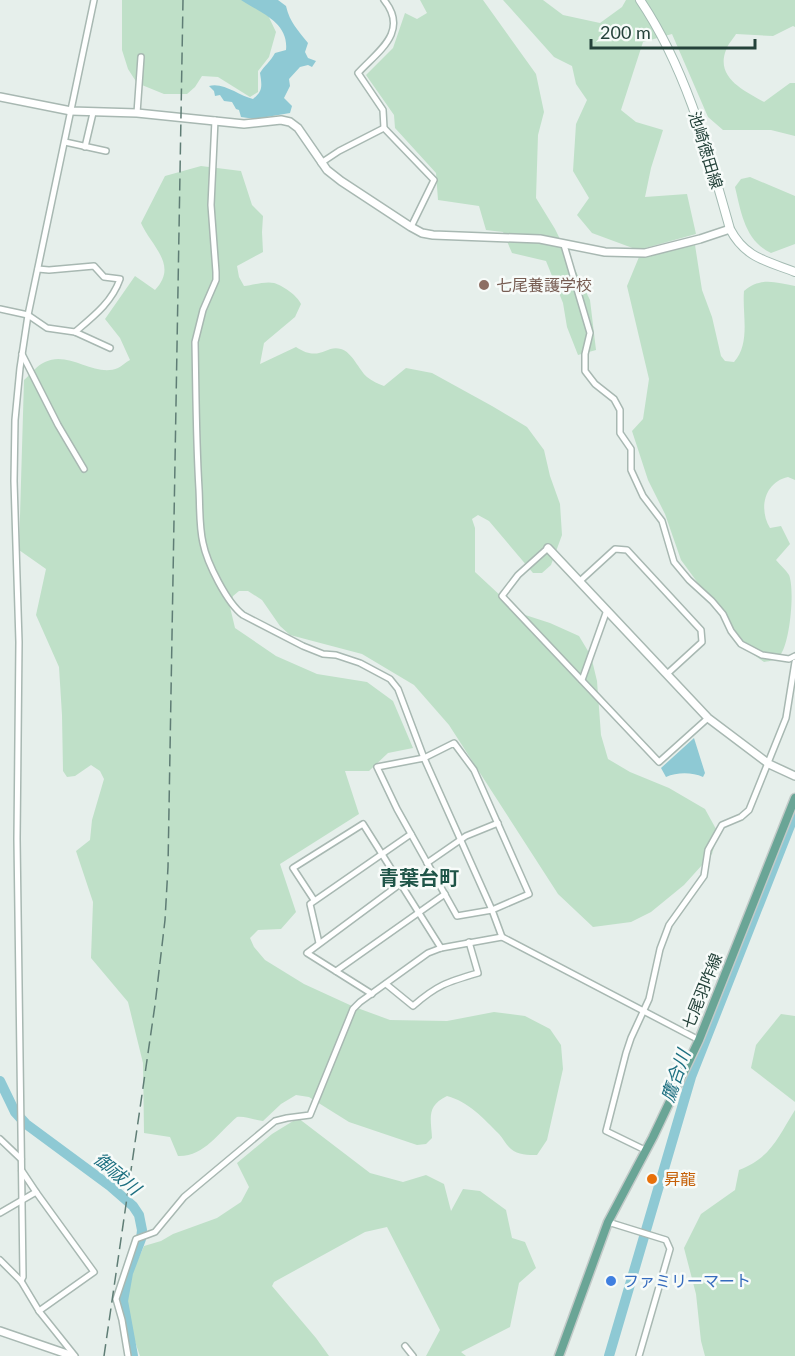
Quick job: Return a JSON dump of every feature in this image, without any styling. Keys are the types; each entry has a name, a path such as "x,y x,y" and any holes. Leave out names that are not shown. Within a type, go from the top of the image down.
{"main road":[{"name":"池崎徳田線","path":"640,0 655,22 690,99 736,242 753,256 795,272"},
{"name":"七尾羽咋線","path":"559,1356 608,1222 699,1040 795,798"}],"street":[{"path":"21,1281 23,1277 17,839 19,642 14,481 15,420 28,315 94,0"},
{"path":"384,0 393,13 391,35 381,51 358,73 383,110 384,128 434,180 411,227"},
{"path":"138,113 141,57"},
{"path":"0,97 93,113 138,113 244,124 281,120 290,122 298,129 321,163 341,181 411,227 422,233 433,235 540,239 605,252 645,253 730,229"},
{"path":"86,147 93,113"},
{"path":"215,120 212,205 216,280 196,332 195,342 198,471 201,529 205,552 226,594 243,615 322,654 336,655 360,663 390,679 399,689 424,758 502,937"},
{"path":"321,163 384,128"},
{"path":"65,142 106,151"},
{"path":"564,245 590,333 585,354 585,372 595,384 614,399 620,410 620,433 631,448 632,470 643,496 662,520 674,562 718,608 741,644 762,655 789,659 795,656"},
{"path":"38,268 49,270 94,266 104,277 120,279 114,295 75,332"},
{"path":"0,309 28,315 47,328 75,332 110,348"},
{"path":"22,354 58,425 84,469"},
{"path":"708,718 659,762 502,596 518,575 548,548 708,718 769,764 795,776"},
{"path":"580,581 615,549 627,550 701,630 702,642 667,674"},
{"path":"582,680 607,610"},
{"path":"645,1150 606,1131 628,1046 653,983 660,949 669,925 704,876 708,850 722,825 747,812 769,764 786,718 795,662"},
{"path":"454,743 474,770 530,894 492,910 457,916 397,809 377,766 424,758 454,743"},
{"path":"427,863 461,839 498,823"},
{"path":"314,900 292,868 363,824 441,948"},
{"path":"319,943 309,907 314,900 411,834"},
{"path":"372,994 307,953 400,884"},
{"path":"336,971 445,894"},
{"path":"128,1356 116,1299 136,1239 155,1232 184,1197 275,1121 310,1115 353,1010 360,1002 428,953 441,948 502,937 699,1040"},
{"path":"386,984 413,1006 444,982 478,973 469,942"},
{"path":"0,1139 21,1159"},
{"path":"21,1170 94,1272 39,1311"},
{"path":"0,1213 36,1192"},
{"path":"608,1222 665,1240 670,1249 639,1356"},
{"path":"0,1260 21,1281 39,1311 74,1356"},
{"path":"0,1331 74,1356"},
{"path":"405,1346 413,1356"}],"green space":[{"path":"122,0 263,0 276,32 269,57 258,71 258,92 250,97 218,77 202,76 187,94 164,94 137,83 128,69 122,50"},
{"path":"420,0 483,0 536,74 544,112 538,135 536,198 555,229 590,300 596,350 578,355 567,327 563,303 546,261 512,253 503,232 486,230 479,206 438,200 436,173 395,128 394,115 366,75 393,48 405,13 417,19 427,13"},
{"path":"503,0 543,0 563,15 600,23 622,7 626,0 795,0 795,27 773,36 736,34 727,48 724,60 728,76 741,88 764,102 790,83 795,83 795,136 771,130 723,130 708,117 672,34 643,42 621,110 636,122 663,130 645,197 687,194 696,234 638,250 592,233 577,215 589,198 573,171 576,124 587,100 576,84 572,66 554,57"},
{"path":"201,166 241,171 252,205 263,216 263,252 237,266 244,286 274,283 289,291 301,304 295,317 264,343 260,364 296,347 311,353 341,349 349,354 367,377 384,386 406,368 432,373 527,427 544,450 560,504 562,535 551,565 542,573 533,573 489,521 478,515 472,519 475,528 475,572 519,613 579,636 591,656 597,681 601,735 608,759 630,772 669,788 705,809 716,829 717,837 712,854 684,885 651,912 631,922 593,927 558,894 449,725 414,685 362,654 290,635 280,626 262,600 248,591 239,591 233,596 230,607 235,628 276,656 317,674 367,682 393,701 413,748 388,753 369,771 345,771 359,814 280,864 296,912 281,929 258,930 250,938 254,947 265,960 304,984 390,1020 447,1021 494,1012 525,1016 550,1029 561,1045 563,1069 547,1140 537,1155 514,1151 475,1111 447,1096 433,1108 431,1113 432,1138 426,1144 417,1145 349,1122 309,1097 296,1095 281,1104 263,1121 237,1117 203,1148 187,1155 178,1156 170,1137 144,1133 143,1063 128,1002 91,958 93,902 76,851 90,840 92,820 104,779 100,771 91,765 75,776 67,777 63,771 59,667 36,615 46,569 19,550 24,380 39,365 54,359 73,361 100,370 118,368 130,360 120,338 105,319 135,276 155,290 162,281 164,264 141,223 165,176"},
{"path":"750,177 795,196 795,244 771,253 755,241 742,216 735,187 741,179"},
{"path":"695,245 702,290 712,317 721,356 725,361 734,362 742,346 745,328 744,291 762,282 795,286 795,480 788,477 774,484 764,504 766,520 770,528 781,526 790,544 776,560 789,575 791,582 791,615 787,638 781,654 767,662 747,650 681,560 665,514 648,480 632,431 643,419 649,379 627,286 639,257"},
{"path":"781,1014 795,1016 795,1102 751,1068 756,1045"},
{"path":"795,1110 795,1356 705,1356 701,1341 696,1294 684,1248 701,1214 735,1190 739,1170 759,1159 773,1146"},
{"path":"298,1118 370,1173 403,1182 426,1175 444,1184 451,1211 463,1189 480,1191 506,1210 512,1238 525,1242 536,1268 519,1283 510,1327 461,1352 466,1356 426,1356 440,1330 387,1227 365,1232 274,1282 272,1286 329,1356 140,1356 129,1321 126,1293 144,1246 217,1218 241,1202 249,1187 237,1163 272,1134"}],"water":[{"path":"241,0 278,0 286,6 292,22 308,43 305,52 308,58 316,61 312,67 308,65 300,67 289,79 290,86 284,98 292,106 290,113 255,119 241,117 239,110 232,102 224,101 220,95 215,96 209,86 220,86 253,99 261,88 260,73 262,70 275,53 286,50 286,40 278,25"},
{"path":"694,738 705,773 703,777 684,773 666,777 661,768"}],"waterway":[{"name":"鷹合川","path":"609,1356 691,1077 795,813"},
{"name":"御祓川","path":"0,1081 15,1112 26,1124 110,1186 133,1206 139,1215 141,1239 128,1273 123,1301 133,1356"}],"railway":[{"path":"104,1356 155,1005 165,920 168,867 183,0"}],"place":[{"name":"七尾養護学校","path":"484,285"},
{"name":"昇龍","path":"652,1179"},
{"name":"ファミリーマート","path":"611,1281"}],"district":[{"name":"青葉台町","path":"419,878"}]}
